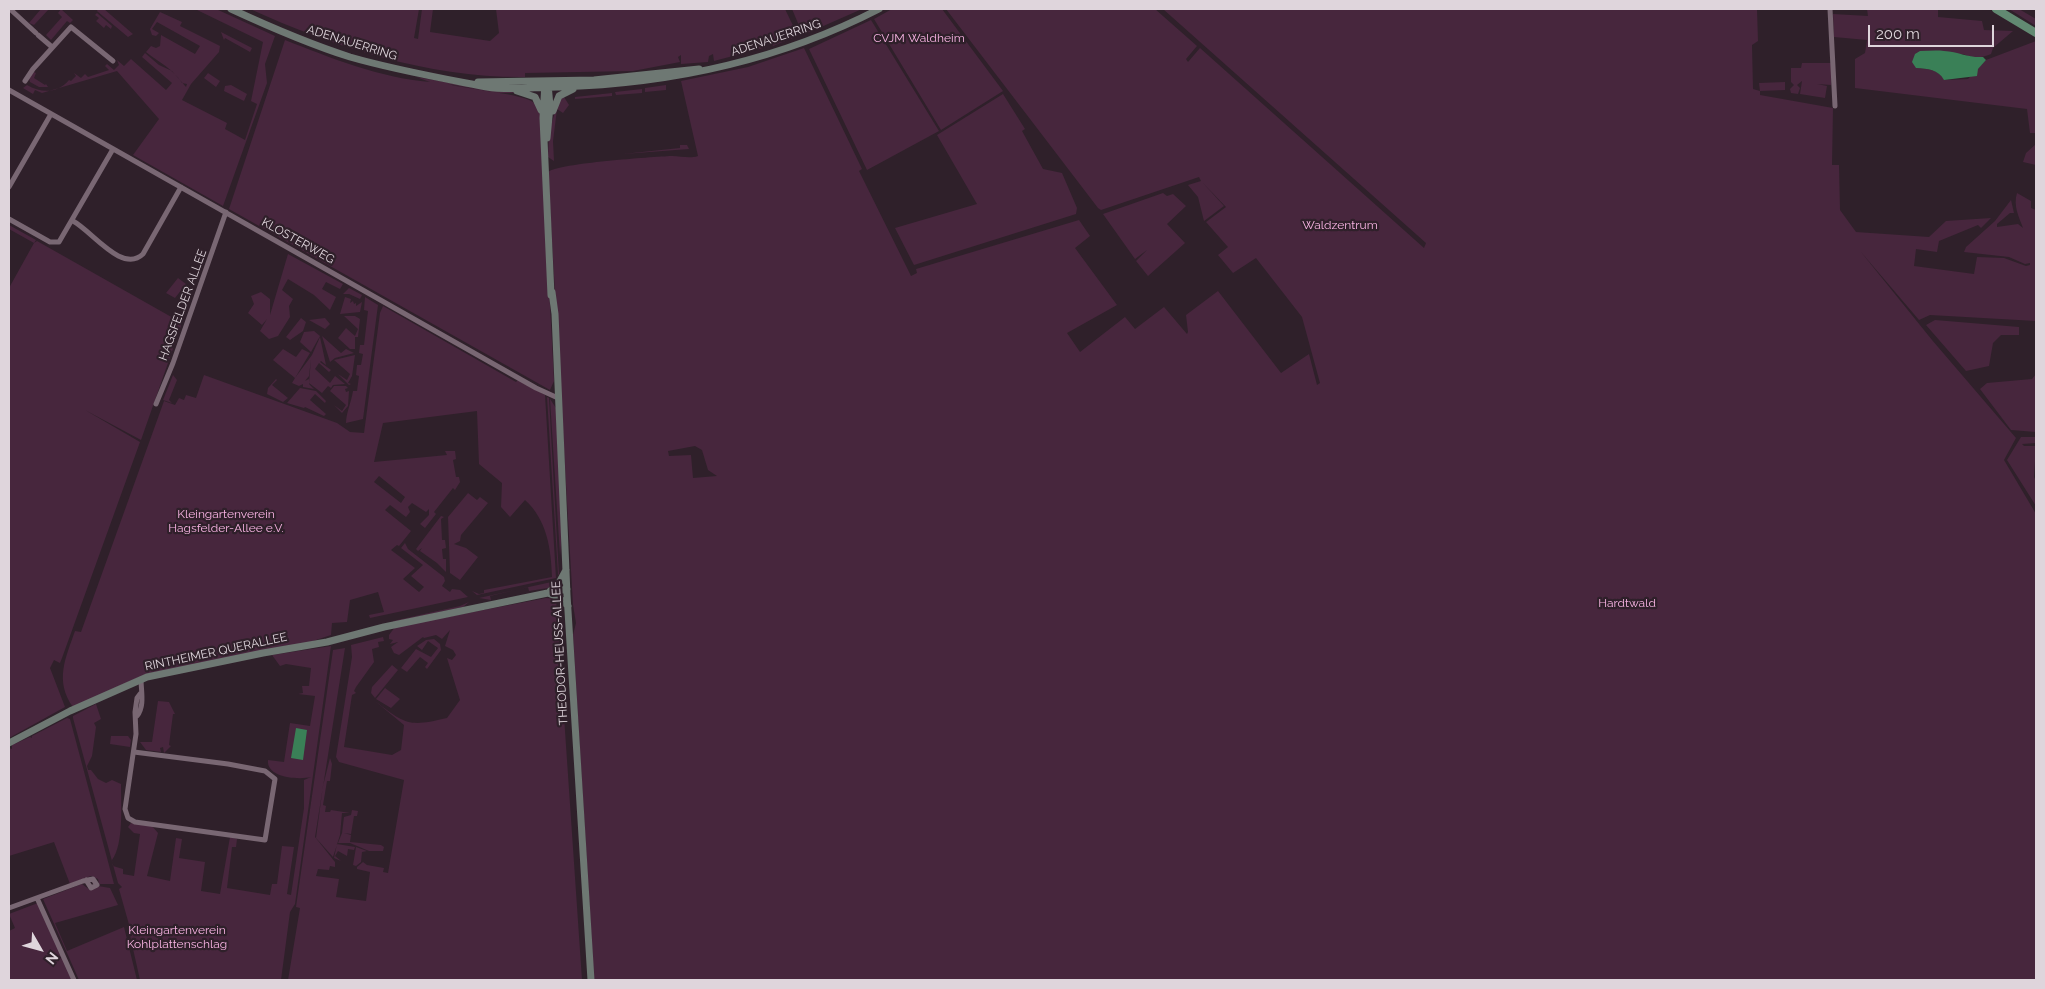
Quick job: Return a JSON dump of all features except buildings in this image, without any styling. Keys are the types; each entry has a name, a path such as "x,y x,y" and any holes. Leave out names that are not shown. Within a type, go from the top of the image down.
{"main road":[{"name":"ADENAUERRING","path":"231,9 292,36 349,56 407,72 472,82 592,86 668,79 698,73 772,53 824,34 879,9"},
{"path":"1996,9 2036,33"},
{"name":"ADENAUERRING","path":"472,82 487,87 508,88 706,70"},
{"name":"THEODOR-HEUSS-ALLEE","path":"546,84 543,118 567,589 591,980"},
{"name":"THEODOR-HEUSS-ALLEE","path":"545,151 549,125 546,84"},
{"path":"549,125 555,103 561,94 567,90 592,86"},
{"path":"508,88 535,97 541,106 543,118"},
{"path":"566,570 559,583 548,592 558,597 568,606"},
{"name":"RINTHEIMER QUERALLEE","path":"9,743 70,711 142,679 313,643 332,641 346,636 567,589"}],"street":[{"path":"1830,9 1835,106"},
{"path":"10,10 52,47"},
{"path":"25,81 52,47 72,27 113,61"},
{"name":"KLOSTERWEG","path":"9,90 536,388 558,398"},
{"path":"9,187 52,114"},
{"path":"9,219 53,244 60,241 113,149"},
{"path":"72,221 123,259 135,260 144,254 181,187"},
{"name":"HAGSFELDER ALLEE","path":"156,404 173,363 226,212"},
{"path":"134,752 228,764 265,771 275,779 265,840 135,822 128,818 125,809 134,752 137,716 135,712 142,679"},
{"path":"9,908 86,880"},
{"path":"37,898 74,980"}],"green space":[{"path":"41,9 49,9 34,25 29,23"},
{"path":"61,9 73,20 70,23 67,21 51,40 46,35 62,17 58,13"},
{"path":"98,9 104,9 133,34 128,37 97,11"},
{"path":"195,9 216,9 275,36 265,64 267,83 223,206 133,155 159,119 117,71 58,88 69,80 71,81 76,76 74,73 81,78 85,74 88,77 109,70 105,66 107,64 114,70 119,65 117,60 124,66 131,59 166,90 172,83 142,57 145,53 159,65 171,71 146,52 151,46 156,48 160,46 161,35 195,54 200,46 157,22 152,29 159,33 156,36 152,35 150,29 160,12 182,22 180,26 220,46 219,52 191,84 182,100 227,123 225,129 245,140 257,104 251,101 263,42"},
{"path":"250,9 419,9 414,38 418,39 422,9 433,9 430,32 490,41 499,33 496,9 785,9 798,36 773,46 768,35 763,37 767,47 714,61 713,54 709,56 708,62 681,64 681,55 678,57 680,62 633,71 525,73 525,77 489,76 419,66 384,58 316,36"},
{"path":"792,9 862,9 803,35"},
{"name":"CVJM Waldheim","path":"892,9 942,9 1003,91 941,130 874,19"},
{"name":"Hardtwald","path":"946,9 1155,9 1197,46 1186,59 1188,62 1200,48 1424,248 1426,243 1163,9 1757,9 1758,41 1752,45 1753,89 1760,91 1760,95 1833,108 1832,165 1839,165 1840,210 1856,232 1929,237 1946,221 1991,218 1981,228 1978,225 1939,241 1937,252 1916,249 1914,266 1974,274 1977,257 2004,258 2026,266 2030,265 2030,263 2025,264 2009,257 1964,252 1966,247 1995,221 2011,200 2014,213 2010,213 1997,224 1997,227 2018,224 2023,228 2016,207 2017,193 2031,201 2031,208 2036,210 2036,321 1930,315 1919,320 1861,252 1932,340 2016,438 2004,460 2036,514 2036,980 594,980 573,635 576,623 573,605 548,172 569,166 607,161 698,156 681,81 748,67 804,48 862,169 859,171 911,276 917,273 916,269 1079,220 1090,236 1075,248 1117,305 1067,333 1080,352 1125,317 1135,329 1164,307 1187,334 1186,315 1218,291 1281,373 1309,354 1317,385 1320,383 1302,317 1256,258 1233,273 1218,255 1228,247 1206,222 1226,207 1202,182 1224,206 1204,221 1198,197 1188,185 1201,181 1199,177 1101,210","holes":["695,446 702,450 708,470 717,476 693,478 691,455 669,456 668,451"]},
{"path":"1867,9 1938,9 1938,17 1982,21 1984,30 2013,31 1993,48 1991,54 1970,57 1963,54 1916,68 1929,69 1942,76 1945,80 1968,79 1986,60 2036,41 2036,133 2030,133 2027,109 1855,88 1855,59 1865,53 1867,40 1834,37 1833,14 1868,16"},
{"path":"2009,9 2019,9 2036,19 2036,26"},
{"path":"97,13 112,26 111,29 106,25 104,28 96,21 99,18 95,15"},
{"path":"871,20 939,131 867,170 809,49"},
{"path":"221,32 252,48 250,52 225,38 224,40"},
{"path":"285,40 374,72 411,80 430,82 416,77 521,93 500,93 448,84 519,97 534,103 536,101 540,114 554,381 550,390 229,209"},
{"path":"1802,63 1831,63 1831,85 1817,84 1827,86 1825,98 1800,94 1802,81 1797,85 1800,88 1798,94 1791,93 1790,89 1794,85 1791,82 1791,68 1801,68"},
{"path":"34,72 36,73 34,78 48,87 39,87 30,82 29,78"},
{"path":"208,73 220,81 216,87 204,78"},
{"path":"1785,82 1785,90 1760,91 1759,83"},
{"path":"27,85 38,90 51,90 42,93 35,90 33,94 23,88"},
{"path":"231,85 247,94 244,101 224,91 225,86"},
{"path":"666,85 666,90 645,92 645,88"},
{"path":"642,89 642,93 616,95 615,92"},
{"path":"612,93 612,96 575,99 575,97"},
{"path":"1003,94 1025,129 1022,131 1043,169 1062,173 1077,208 1076,214 914,265 895,228 977,204 937,135"},
{"path":"564,97 569,105 563,113 557,109 553,141 554,161 548,157 549,132 559,99"},
{"path":"2036,144 2036,165 2023,162 2026,153"},
{"path":"680,145 687,145 689,149 623,154 680,148"},
{"path":"1163,193 1167,196 1173,194 1186,206 1167,224 1185,243 1148,276 1136,261 1147,250 1135,259 1103,214"},
{"path":"9,225 36,240 34,243 9,229"},
{"path":"37,241 182,323 141,440 85,410 140,442 62,658 60,663 54,660 50,668 65,707 9,738 9,288 34,243"},
{"path":"288,254 343,284 340,289 326,282 322,289 336,297 330,310 314,295 288,279 282,290 293,299 289,306 290,317 278,336 269,339 260,331 267,319 262,325 248,313 254,304 251,296 261,292 270,299 270,315"},
{"path":"178,278 186,284 175,298 166,293"},
{"path":"349,288 362,295 360,299 349,294 343,294"},
{"path":"345,297 351,299 350,303 353,301 354,304 356,303 356,306 362,302 360,312 340,314"},
{"path":"365,297 378,305 363,419 346,423 353,391 357,391 359,376 356,375 357,365 361,365 363,354 359,353 360,345 364,345 368,311 364,310"},
{"name":"Kleingartenverein Hagsfelder-Allee e.V.","path":"383,306 516,382 518,380 545,395 556,578 477,595 472,591 479,594 484,593 484,590 552,577 549,545 538,516 525,500 510,517 501,507 502,483 479,464 477,411 383,423 374,462 447,455 445,451 455,451 456,459 453,460 456,477 459,477 460,482 434,512 436,514 425,528 420,524 429,515 429,509 426,512 412,503 408,507 410,512 406,517 390,505 385,510 411,531 399,546 397,545 391,550 415,568 403,579 419,592 424,587 411,576 423,565 401,548 405,543 408,549 444,577 445,581 442,586 450,592 452,589 460,590 468,597 370,618 369,615 384,612 378,592 350,600 347,622 332,623 331,635 310,642 146,674 73,707 64,688 65,660 75,631 81,632 164,401 175,405 179,398 184,400 186,395 196,398 204,375 337,423 350,432 364,433 380,313","holes":["379,476 405,497 401,503 374,482"]},
{"path":"344,316 355,316 360,319 358,337 355,337 355,349 350,349 338,338 346,328 355,336 358,329"},
{"path":"301,318 306,322 303,331 290,340 286,337"},
{"path":"325,318 330,324 325,329 309,320"},
{"path":"1935,320 2019,327 2019,335 2001,335 1993,343 1989,366 1966,371 1926,325"},
{"path":"314,331 320,336 311,352 300,342 304,332"},
{"path":"322,336 341,353 346,349 354,353 335,358 330,362"},
{"path":"320,337 326,365 320,362 331,370 329,372 319,363 315,369 330,383 335,376 345,384 333,385 331,388 328,386 322,393 309,383 314,389 303,387 303,384 299,386 292,383 312,355"},
{"path":"283,349 296,357 302,349 310,353 295,378 273,360"},
{"path":"355,355 352,376 348,383 351,384 349,385 338,374 347,380 350,374 334,360"},
{"path":"2036,374 2036,432 2011,430 1980,389 1987,383 2032,379"},
{"path":"173,375 177,380 169,400 172,403 163,400"},
{"path":"276,379 272,385 288,398 283,402 267,394 268,388"},
{"path":"334,386 346,386 348,388 345,389 346,392 349,391 348,406 342,413 334,405 342,411 346,405 330,391"},
{"path":"300,388 316,391 326,401 325,403 315,394 310,400 326,414 324,416 305,407 287,403"},
{"path":"547,397 549,398 559,575 558,574"},
{"path":"550,399 556,408 562,534 560,556"},
{"path":"2021,437 2036,437 2036,443 2022,444 2024,446 2036,446 2034,477 2036,481 2036,506 2007,460"},
{"path":"468,493 477,500 480,497 488,503 461,535 460,541 454,544 466,548 478,557 460,580 450,573 448,517"},
{"path":"441,516 444,517 441,519 442,540 445,540 446,548 442,549 443,559 446,559 446,572 420,551 422,548 418,551 416,549"},
{"path":"556,581 548,588 529,591 528,587"},
{"path":"517,590 490,596 491,600 479,598"},
{"path":"546,598 556,599 582,980 288,980 300,908 296,907 333,650 345,648 315,837 335,862 335,867 330,866 329,870 318,869 316,876 339,879 336,897 366,901 370,872 357,869 357,867 363,862 367,865 384,868 383,872 388,873 404,780 339,762 336,757 352,657 351,645 383,637 384,641 378,642 379,647 372,649 374,662 356,687 354,691 356,693 352,695 344,747 392,755 401,750 404,725 375,701 401,719 408,722 424,723 447,718 460,700 447,658 452,660 456,655 453,650 445,646 450,630 442,639 436,635 423,637 399,655 394,653 391,647 398,642 390,644 393,640 389,639 389,635 395,627"},
{"path":"469,602 463,607 393,622 460,606"},
{"path":"434,639 440,644 441,650 427,669 425,667 428,663 420,657 407,672 401,668 416,649 431,657 438,648 428,641 422,650 417,646 426,640"},
{"name":"Kleingartenverein Kohlplattenschlag","path":"331,646 295,904 290,912 281,980 140,980 129,931 130,928 119,889 122,887 118,883 113,866 123,869 123,874 134,876 140,834 134,833 128,827 131,823 152,826 158,833 147,876 170,881 176,838 182,839 179,858 205,862 201,891 220,894 230,837 237,839 236,847 232,847 227,888 270,895 272,884 277,884 282,846 294,847 287,894 291,895 304,808 304,780 311,777 292,778 278,774 272,771 268,760 284,762 290,723 310,726 315,696 298,694 303,693 302,686 309,686 311,668 286,664 280,666 272,655"},
{"path":"392,665 398,670 375,698 371,693 372,687"},
{"path":"385,688 400,699 391,708 376,699"},
{"path":"158,701 169,702 175,714 173,714 169,745 171,746 164,753 163,747 160,748 161,752 146,750 140,742 152,742"},
{"path":"96,704 101,719 94,723 96,727 92,756 87,766 88,770 91,770 98,779 106,783 112,780 121,784 120,834 112,863 73,718 73,716"},
{"path":"67,718 70,719 114,884 99,884 98,879 91,876 70,884 54,842 9,856 9,748 12,749 12,745 30,737 32,738 32,736"},
{"path":"111,736 128,736 131,740 130,747 110,744"},
{"path":"330,758 332,764 330,781 327,781 323,805 326,806 325,812 330,812 331,810 350,813 342,813 340,835 333,857 316,838 323,786"},
{"path":"352,810 358,811 357,816 354,816 351,834 344,833 351,835 350,842 381,845 384,847 383,851 369,851 350,843 338,843 342,833 344,817 351,815"},
{"path":"337,844 355,847 354,850 348,849 347,856 338,851 335,856 341,861 334,858"},
{"path":"356,847 367,851 362,852 361,862 356,866 353,865"},
{"path":"82,884 90,890 98,886 110,888 118,905 55,923 67,951 124,927 137,980 79,980 43,899"},
{"path":"38,903 73,980 9,980 9,931 15,928 9,914"}],"shaded area":[{"path":"1920,51 1949,52 1983,57 1986,60 1978,69 1977,76 1944,80 1942,76 1929,69 1916,68 1912,62 1915,54"},
{"path":"296,728 307,730 303,760 291,758"}],"park label":[{"name":"Waldzentrum","path":"1340,225"}]}
